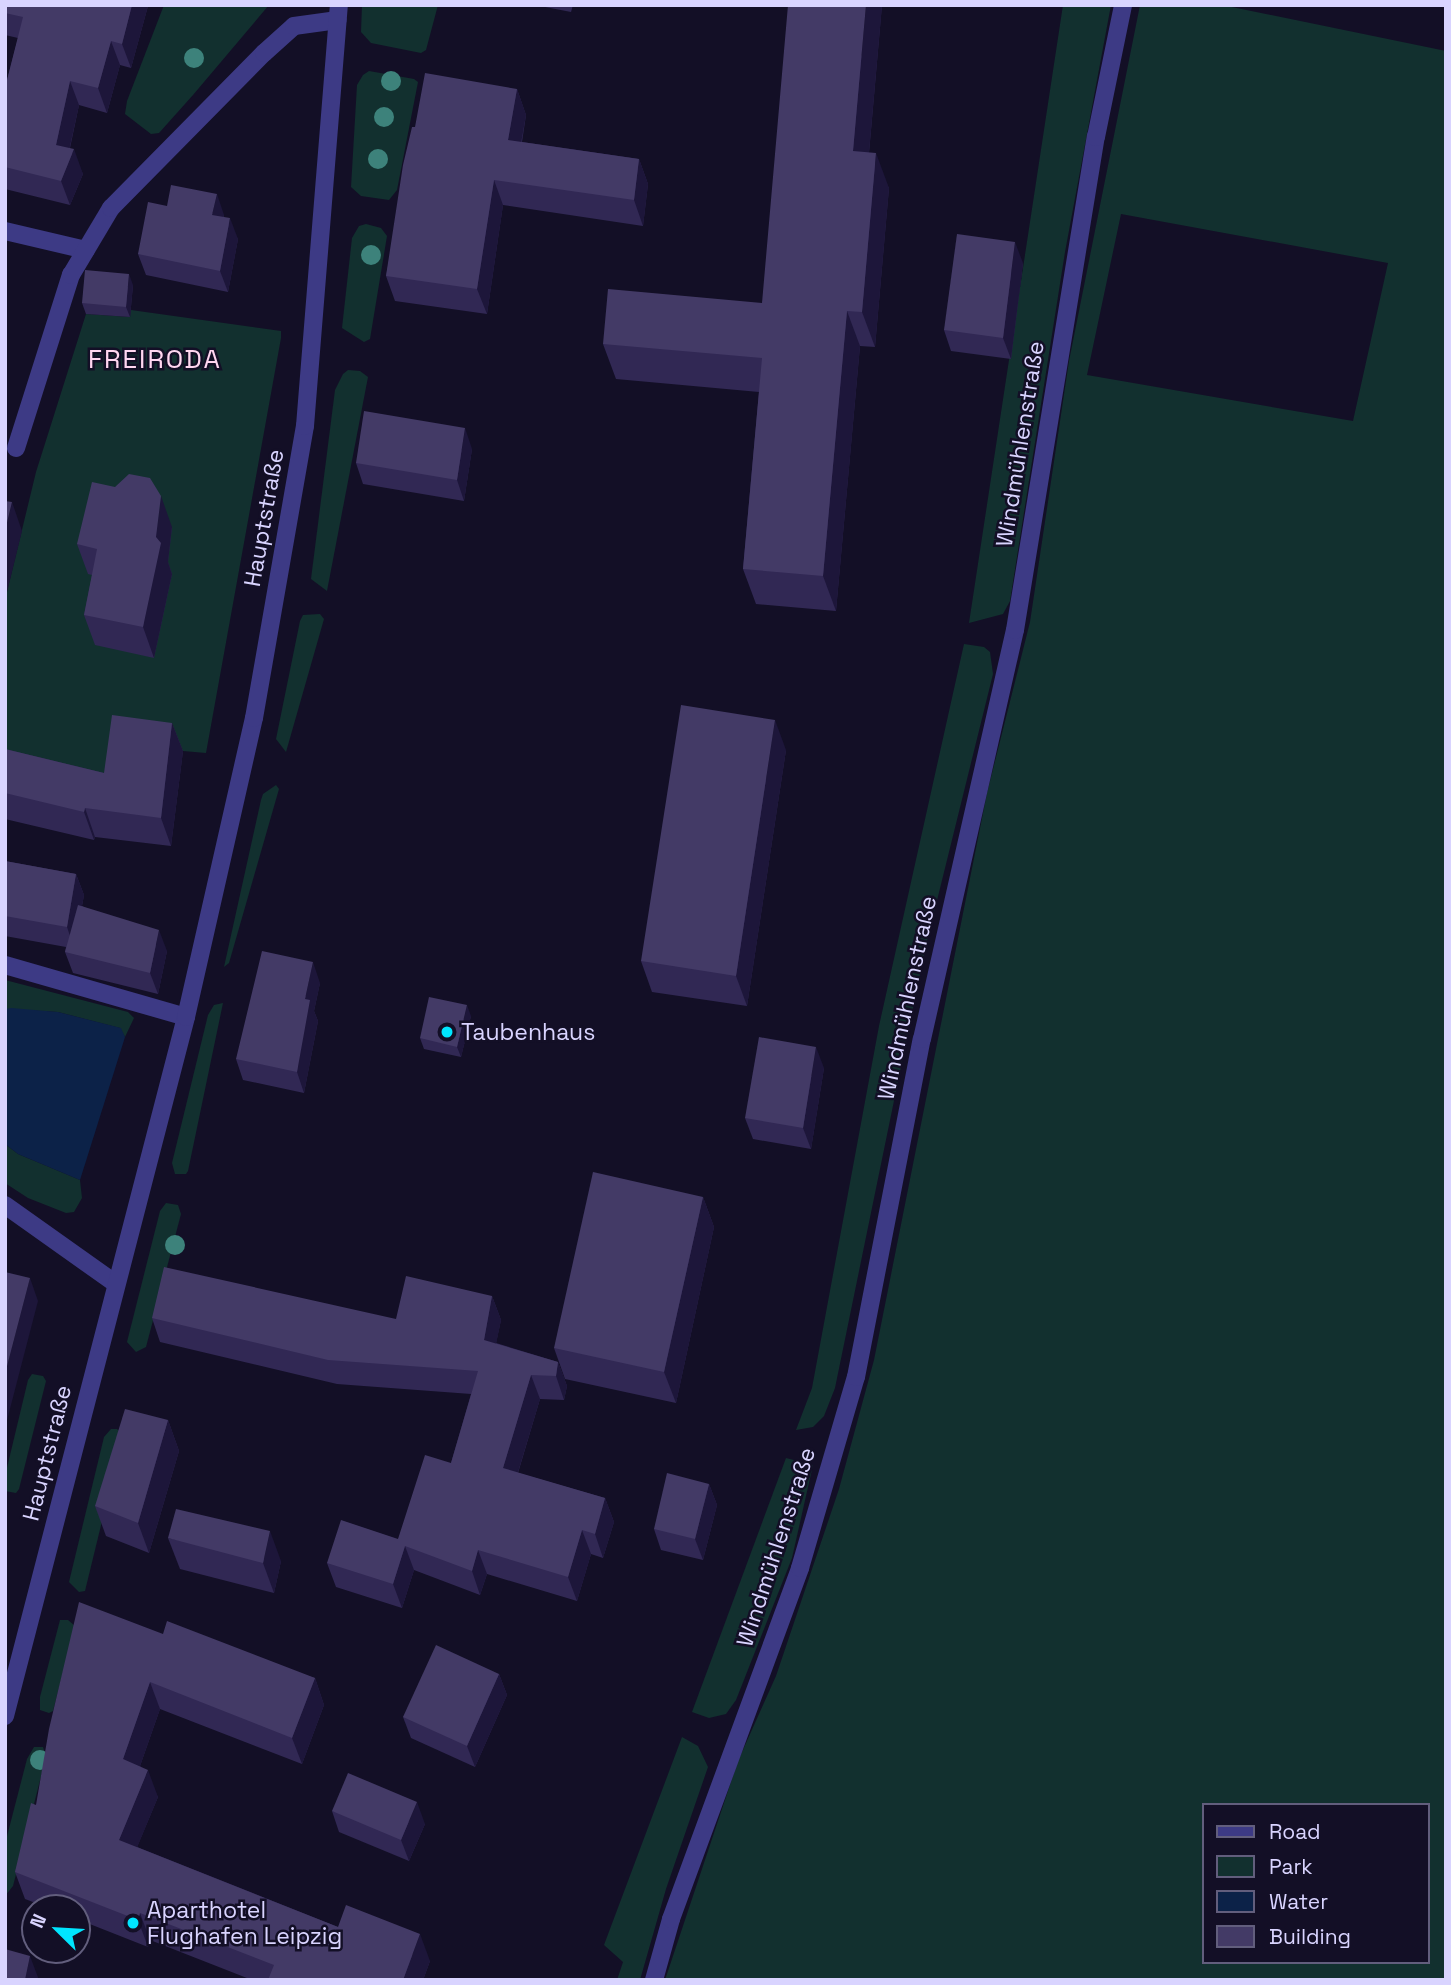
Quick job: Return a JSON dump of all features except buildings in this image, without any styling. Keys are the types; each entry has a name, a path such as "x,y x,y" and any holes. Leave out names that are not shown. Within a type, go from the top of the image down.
{"street":[{"name":"Windmühlenstraße","path":"654,1980 671,1919 800,1569 856,1377 922,1039 1015,630 1096,137 1123,5"},
{"name":"Hauptstraße","path":"5,1716 186,1017 254,718 305,426 338,13 294,26 110,208 71,275 16,448"},
{"path":"5,231 86,250"},
{"path":"5,965 186,1017"},
{"path":"5,1205 116,1284"}],"green space":[{"path":"164,5 269,5 159,133 151,134 125,114 127,101"},
{"path":"362,5 438,5 426,50 421,53 371,43 361,32"},
{"path":"1063,5 1111,5 1065,252 1010,601 1003,614 969,623"},
{"path":"1140,5 1222,5 1446,51 1446,1980 665,1980 738,1761 776,1676 839,1489 874,1360 987,793 1030,622 1069,361","holes":["1121,214 1388,263 1353,421 1087,375"]},
{"path":"369,71 418,82 397,190 389,200 361,196 351,187 357,85"},
{"path":"366,224 381,228 387,236 370,339 364,342 342,328 352,238 359,226"},
{"path":"131,310 281,331 281,338 206,753 183,751 115,801 5,775 5,600 36,472 86,314 130,317"},
{"path":"348,370 360,371 368,377 327,591 311,579 335,390"},
{"path":"320,614 324,619 286,752 276,739 300,621 303,615"},
{"path":"964,644 984,647 990,652 993,674 926,945 835,1388 824,1416 813,1427 796,1430 812,1388 879,1026"},
{"path":"276,785 279,789 229,963 224,967 261,800 263,794"},
{"path":"5,980 128,1012 134,1018 125,1037 120,1028 58,1012 5,1009"},
{"path":"223,1003 188,1171 186,1174 175,1174 172,1163 208,1015 214,1005"},
{"path":"5,1144 18,1154 80,1180 82,1198 74,1212 66,1213 28,1198 5,1183"},
{"path":"166,1203 178,1205 181,1214 146,1347 136,1352 127,1342 160,1211"},
{"path":"32,1374 43,1376 46,1381 19,1489 16,1493 5,1491 5,1476 28,1380"},
{"path":"111,1429 117,1429 123,1435 85,1591 79,1592 69,1582 104,1437"},
{"path":"786,1458 813,1465 792,1558 736,1700 726,1714 709,1718 692,1712"},
{"path":"60,1620 68,1620 75,1626 53,1711 49,1713 40,1710 40,1697"},
{"path":"682,1737 698,1746 708,1767 666,1889 640,1980 617,1980 623,1962 604,1945"},
{"path":"34,1747 43,1747 46,1757 13,1886 5,1896 5,1844 27,1759"}],"water":[{"path":"5,1009 58,1012 121,1028 125,1037 80,1180 18,1154 5,1144"}],"place":[{"name":"Taubenhaus","path":"447,1032"},
{"name":"Aparthotel Flughafen Leipzig","path":"133,1923"}],"district":[{"name":"FREIRODA","path":"155,360"}]}
